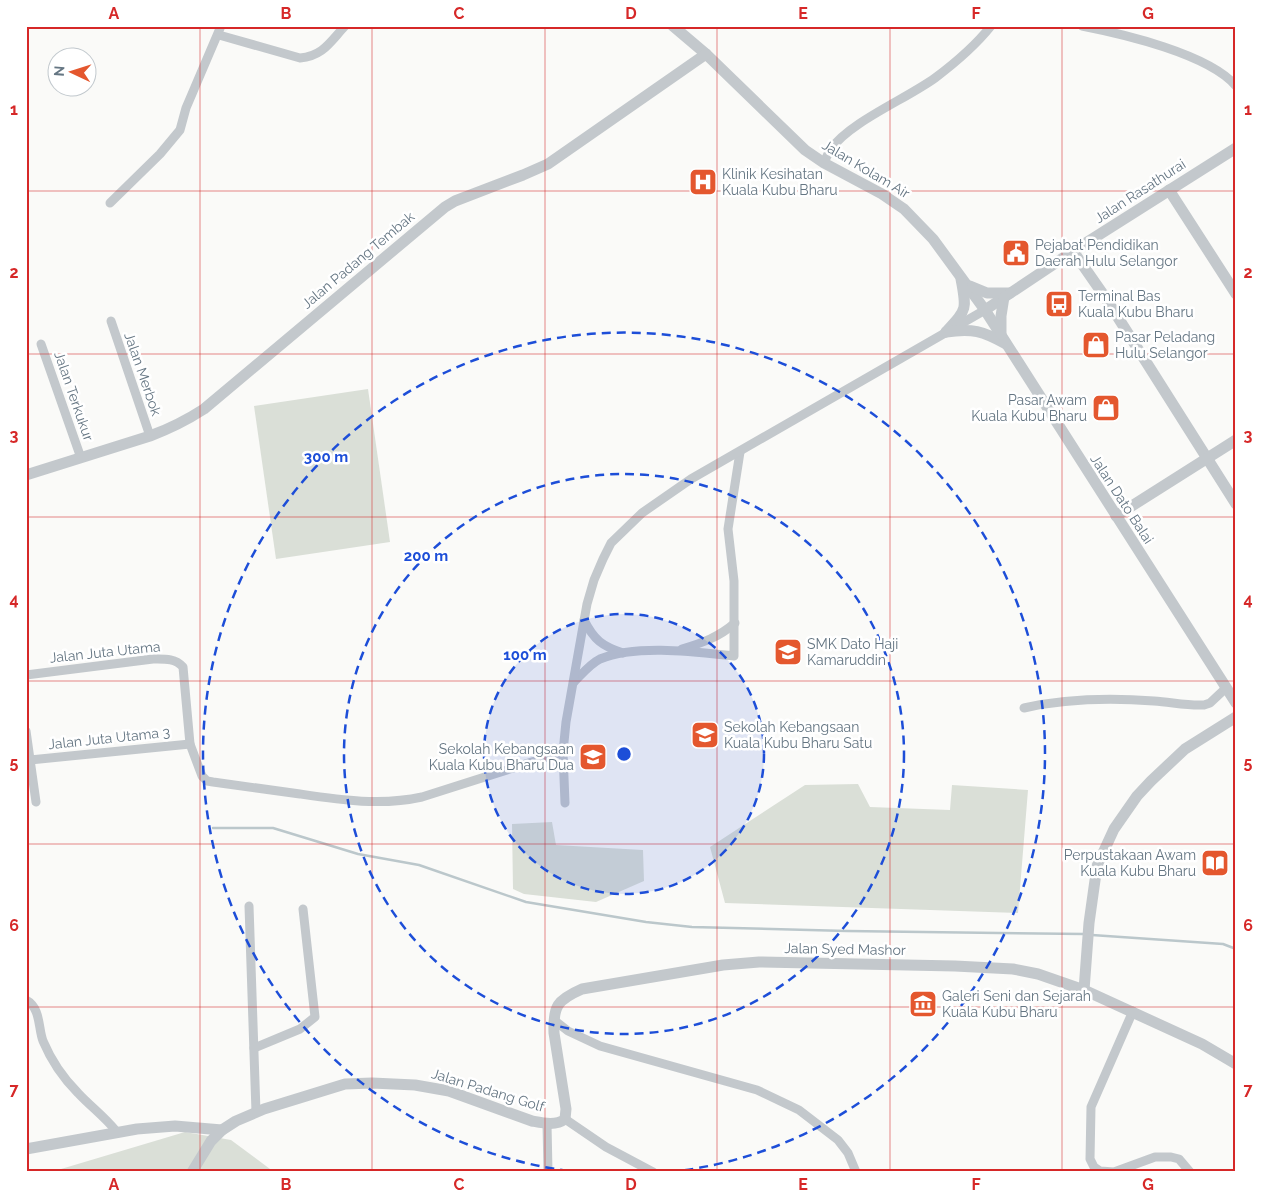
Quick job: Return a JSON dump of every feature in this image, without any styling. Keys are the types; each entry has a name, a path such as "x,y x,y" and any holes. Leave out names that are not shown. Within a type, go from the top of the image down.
{"street":[{"path":"110,203 164,151 180,130 186,108 220,30 300,58 318,54 345,26"},
{"name":"Jalan Kolam Air","path":"673,26 706,54 805,150 824,163 882,194 904,209 933,239 960,273 985,310"},
{"path":"824,163 830,150 840,139 859,125 935,78 980,40 991,26"},
{"path":"1082,26 1120,30 1200,60 1229,78 1236,86"},
{"name":"Jalan Padang Tembak","path":"26,475 167,430 204,409 446,207 455,201 548,164 706,54"},
{"name":"Jalan Rasathurai","path":"985,310 1236,148"},
{"path":"1170,190 1236,294"},
{"path":"1074,251 1105,296 1236,504"},
{"path":"946,332 963,313 965,306 960,273"},
{"path":"946,332 963,329 982,331 1004,339 1001,316 1007,295 988,293 968,285"},
{"path":"566,803 563,752 566,722 584,620 594,580 611,543 642,513 691,479 985,310"},
{"name":"Jalan Dato Balai","path":"985,310 1236,703"},
{"name":"Jalan Merbok","path":"111,321 150,436"},
{"name":"Jalan Terkukur","path":"41,344 81,458"},
{"path":"1116,516 1236,440"},
{"path":"574,682 590,666 600,660 623,653 678,650 734,656 734,581 728,529 740,452"},
{"path":"584,620 589,631 599,642 606,647 623,653"},
{"path":"678,650 712,639 735,623"},
{"name":"Jalan Juta Utama","path":"26,675 153,659 175,661 183,667 190,744"},
{"path":"1024,708 1049,703 1104,701 1154,701 1204,705 1210,703 1226,688"},
{"path":"1084,990 1089,923 1097,866 1114,829 1138,796 1184,749 1236,717"},
{"name":"Jalan Juta Utama 3","path":"26,731 36,802"},
{"path":"190,744 202,776 207,781 370,803 405,801 422,797 563,752"},
{"name":"Jalan Juta Utama 3","path":"30,760 190,744"},
{"path":"249,906 256,1112"},
{"path":"254,1048 300,1029 314,1017 303,909"},
{"name":"Jalan Syed Mashor","path":"565,1119 566,1108 554,1033 554,1020 559,1002 566,996 582,989 723,965 760,962 1013,969 1038,974 1084,990 1202,1044 1236,1064"},
{"path":"26,1000 35,1009 43,1040 64,1077 116,1131"},
{"path":"1133,1011 1091,1107 1090,1159 1094,1167 1100,1171 1114,1172 1154,1157 1171,1157 1179,1159 1190,1172"},
{"path":"554,1020 568,1031 600,1046 757,1090 799,1110 838,1140 848,1153 856,1172"},
{"name":"Jalan Padang Golf","path":"192,1172 211,1141 222,1130 236,1121 256,1112 345,1084 372,1082 415,1085 449,1091 532,1122 547,1124 562,1122 565,1119"},
{"path":"565,1119 606,1147 653,1172"},
{"path":"547,1124 548,1172"},
{"path":"26,1149 116,1131 175,1126 222,1130"}],"shaded area":[{"path":"368,389 390,542 276,559 254,406"},
{"path":"858,784 870,807 950,810 952,785 1028,790 1018,913 725,903 710,847 805,785"},
{"path":"552,822 556,845 643,850 644,881 596,902 524,894 513,889 512,824"},
{"path":"185,1132 231,1140 274,1172 51,1172"}],"waterway":[{"path":"213,828 273,828 358,854 419,865 526,902 646,922 692,927 1084,934"},
{"path":"1092,935 1223,944 1236,949"}],"place":[{"name":"Klinik Kesihatan Kuala Kubu Bharu","path":"703,182"},
{"name":"Pejabat Pendidikan Daerah Hulu Selangor","path":"1016,253"},
{"name":"Terminal Bas Kuala Kubu Bharu","path":"1059,304"},
{"name":"Pasar Peladang Hulu Selangor","path":"1096,345"},
{"name":"Pasar Awam Kuala Kubu Bharu","path":"1106,408"},
{"name":"SMK Dato Haji Kamaruddin","path":"788,652"},
{"name":"Sekolah Kebangsaan Kuala Kubu Bharu Satu","path":"705,735"},
{"name":"Sekolah Kebangsaan Kuala Kubu Bharu Dua","path":"593,757"},
{"name":"Perpustakaan Awam Kuala Kubu Bharu","path":"1215,863"},
{"name":"Galeri Seni dan Sejarah Kuala Kubu Bharu","path":"923,1004"}]}
